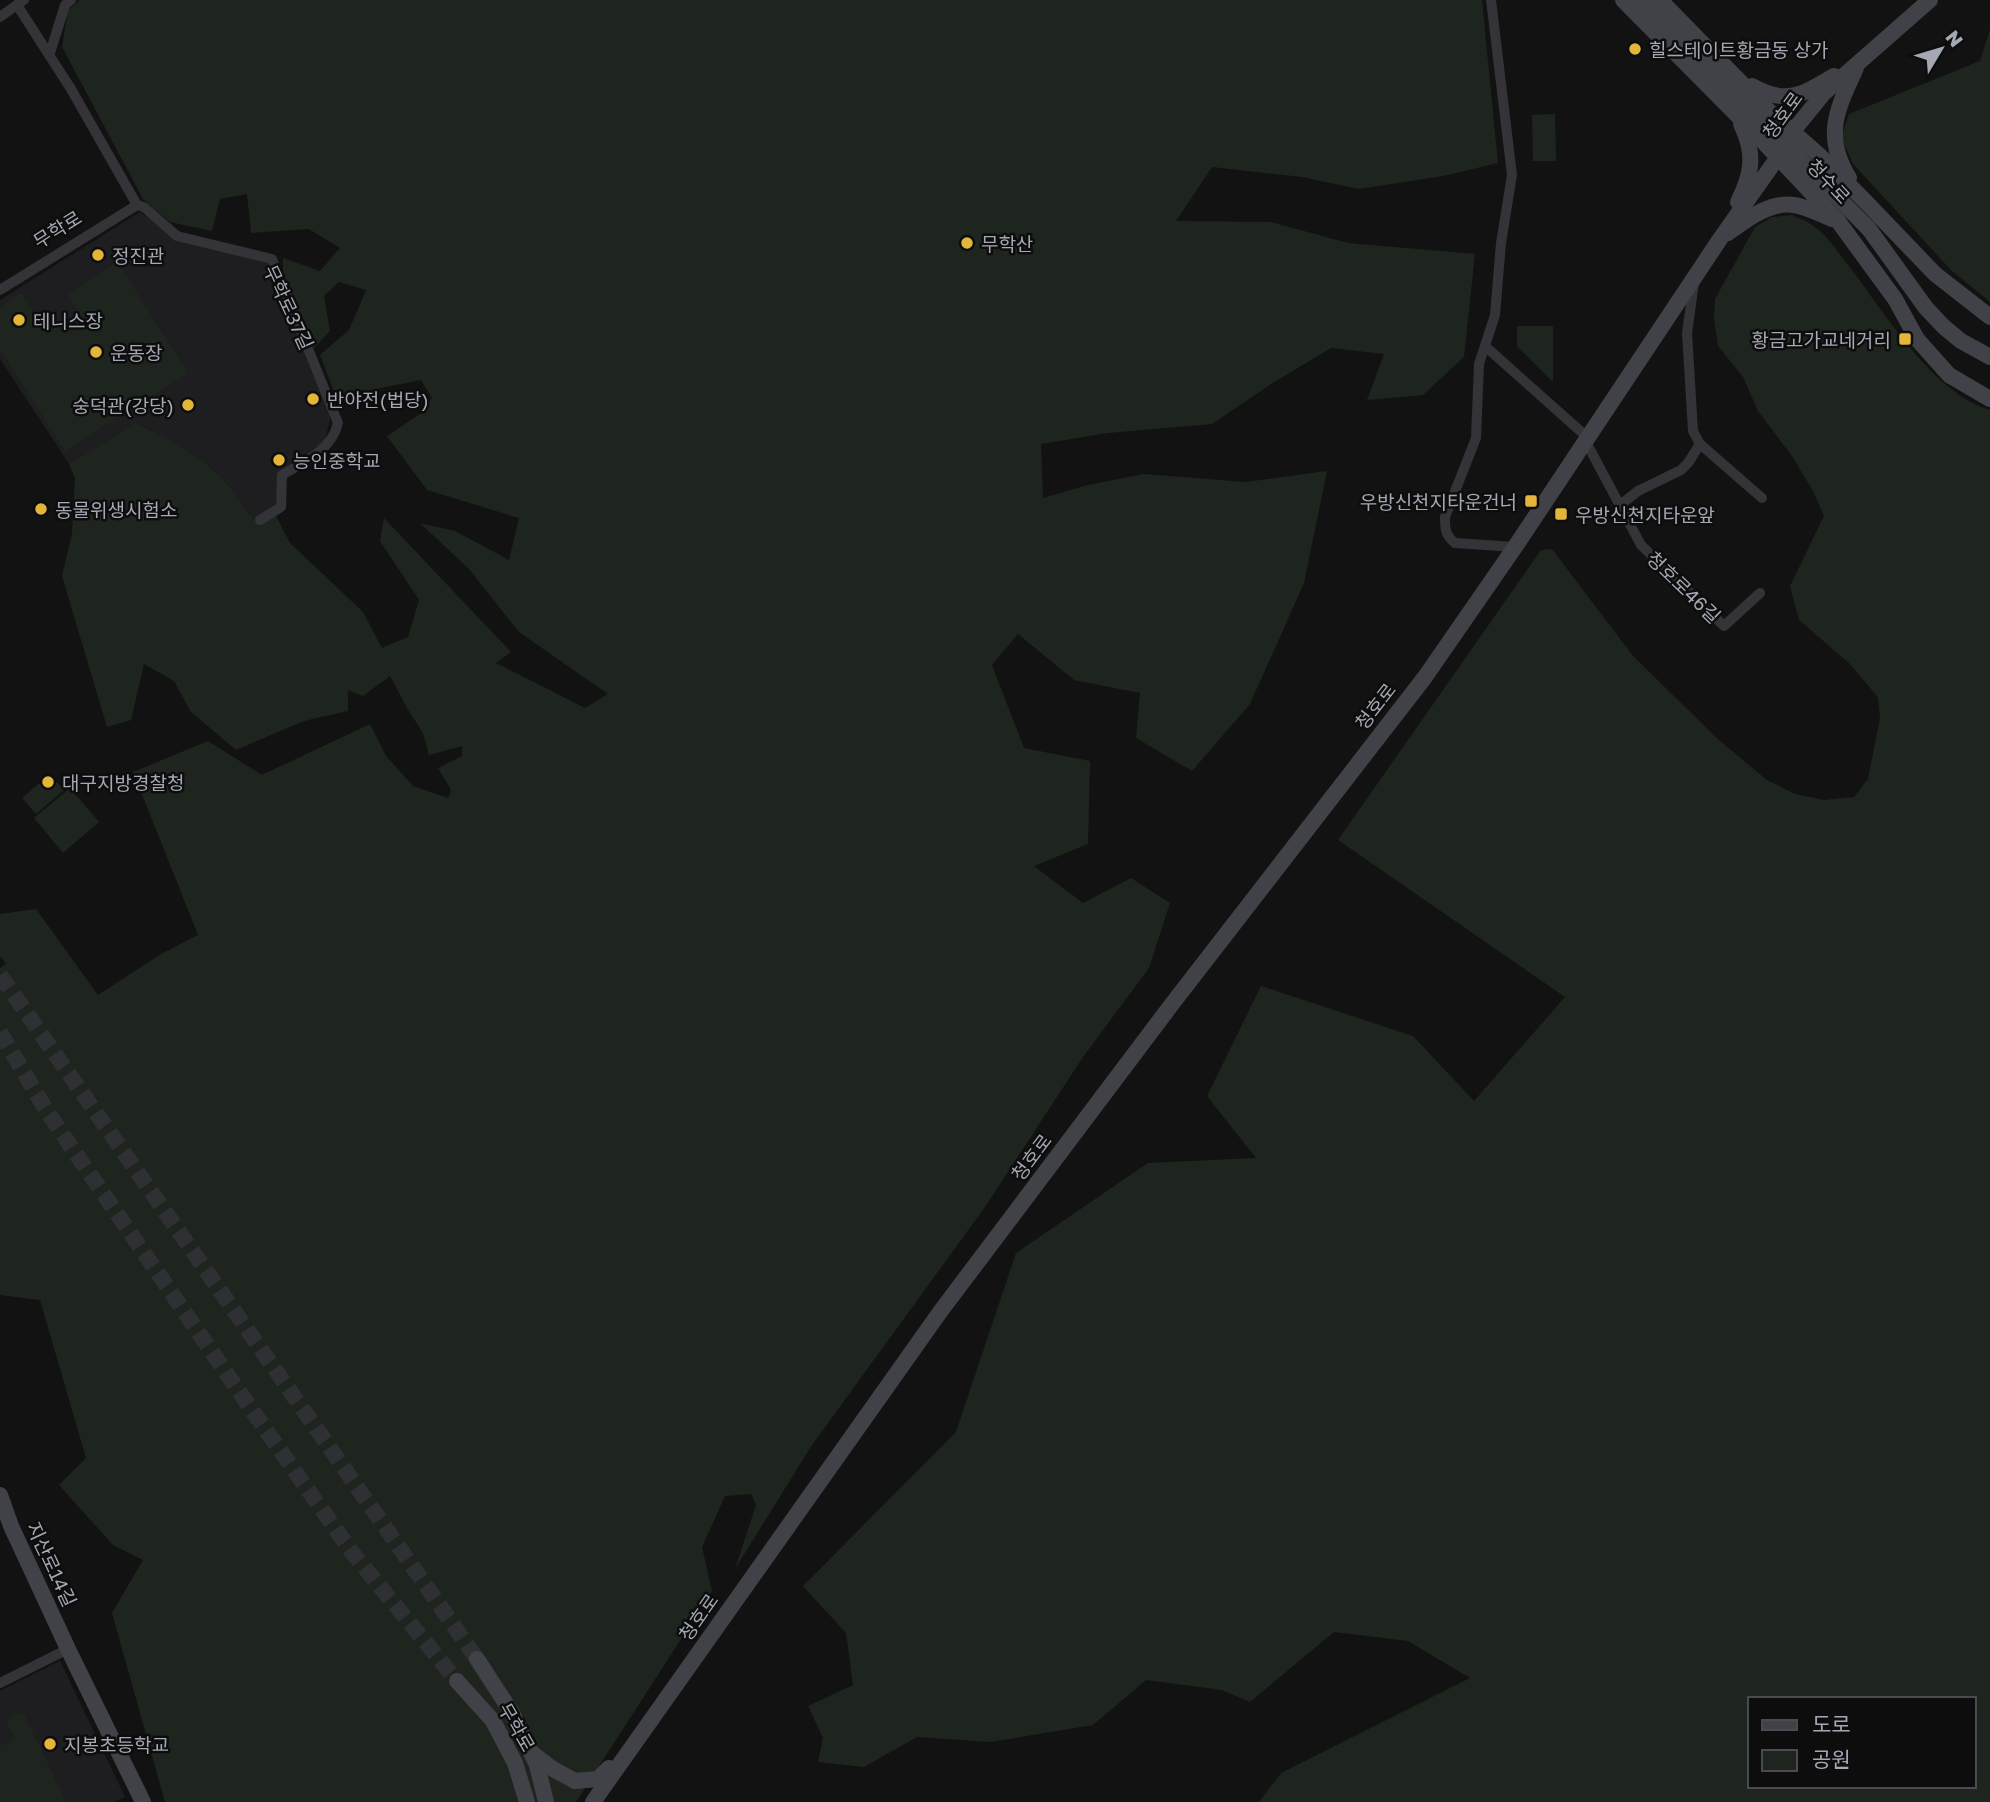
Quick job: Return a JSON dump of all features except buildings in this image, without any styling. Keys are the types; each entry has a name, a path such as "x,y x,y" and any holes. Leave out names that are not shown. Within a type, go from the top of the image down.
{"main road":[{"name":"청수로","path":"1623,0 1838,221 1895,299 1917,339 1949,375 1990,399"},
{"name":"청수로","path":"1642,0 1854,214 1885,250 1935,317 1961,341 1990,357"},
{"name":"청수로","path":"1660,0 1769,111 1862,198 1935,274 1990,317"},
{"name":"청호로","path":"593,1802 940,1312 1163,1015 1425,677 1516,547 1586,438 1793,131 1824,93 1930,0"},
{"path":"1730,71 1770,95 1784,98 1797,96 1860,60"},
{"path":"1860,60 1836,114 1833,134 1839,162 1862,198"},
{"path":"1713,92 1730,89 1733,83 1730,71"},
{"path":"1713,92 1739,121 1750,142 1752,165 1720,239"},
{"path":"1814,196 1812,187 1817,175 1829,172 1841,178"},
{"path":"1720,239 1762,211 1777,206 1794,205 1838,221"},
{"name":"지산로14길","path":"0,1495 6,1529 68,1649 141,1801"},
{"path":"477,1659 512,1713 531,1752 546,1802"},
{"name":"무학로","path":"457,1681 493,1721 515,1763 527,1802"},
{"path":"531,1752 575,1781 598,1779 631,1746"}],"street":[{"path":"50,53 65,5 71,0"},
{"path":"1491,0 1512,175 1495,315 1479,364 1476,438 1445,517 1445,530 1455,543 1516,547"},
{"name":"무학로37길","path":"0,17 21,3 137,205 144,207 177,236 272,259 338,423 333,438 318,454 282,475 281,507 260,520"},
{"name":"무학로","path":"0,290 137,205"},
{"name":"청호로","path":"1695,276 1687,333 1693,431 1700,444"},
{"path":"1486,347 1586,438"},
{"name":"청호로46길","path":"1586,438 1641,545 1724,626 1760,593"},
{"path":"1620,505 1638,491 1681,470 1700,444 1762,498"},
{"path":"0,1683 68,1649"}],"shaded area":[{"path":"140,212 173,234 271,264 331,415 324,445 281,473 275,507 254,520 214,470 150,429 136,425 69,464 0,359 0,300"},
{"name":"지봉초등학교","path":"60,1661 125,1797 114,1802 0,1802 0,1691"}],"green space":[{"path":"80,0 1482,0 1498,163 1443,176 1359,189 1302,177 1212,167 1176,221 1271,222 1348,243 1475,254 1464,357 1423,395 1367,400 1384,354 1331,348 1212,424 1108,433 1041,444 1043,498 1088,485 1144,474 1245,482 1327,471 1304,583 1250,704 1192,771 1136,738 1140,693 1074,680 1018,634 992,665 1024,748 1090,761 1088,844 1034,866 1083,903 1131,878 1170,903 1149,968 1083,1057 985,1207 812,1445 735,1569 756,1505 751,1494 725,1496 702,1547 712,1591 576,1802 165,1802 112,1613 143,1560 113,1545 59,1485 86,1458 40,1300 0,1295 0,968 6,964 0,956 0,914 36,909 98,995 161,954 198,935 133,772 208,741 262,775 370,724 386,756 413,786 448,798 451,790 438,768 462,756 462,746 429,755 423,733 390,676 363,696 348,690 348,711 304,721 236,750 191,712 174,681 144,664 131,720 107,727 62,576 72,534 75,478 69,464 136,424 170,440 216,472 254,520 273,510 290,543 363,612 382,648 408,637 419,600 380,541 384,518 511,652 496,663 585,708 608,694 519,632 469,569 420,523 455,531 509,560 519,518 427,490 387,436 420,414 432,398 421,380 336,397 320,355 349,330 366,290 339,282 324,296 330,331 314,348 283,280 283,258 320,271 340,248 309,229 251,233 247,194 220,199 212,231 170,222 143,199 62,47 68,10"},
{"path":"1990,29 1990,302 1951,270 1853,164 1841,137 1849,114 1980,61"},
{"path":"1555,114 1556,161 1533,161 1532,115"},
{"path":"1792,215 1811,224 1833,245 1893,326 1929,369 1969,401 1990,410 1990,1802 1259,1802 1281,1773 1470,1678 1408,1641 1334,1632 1250,1702 1222,1690 1146,1680 1093,1725 991,1742 917,1737 864,1767 818,1762 823,1738 808,1706 853,1685 846,1633 803,1586 956,1432 1016,1253 1148,1163 1256,1158 1207,1096 1261,986 1413,1036 1474,1101 1565,997 1338,840 1541,550 1552,549 1633,656 1720,741 1767,780 1795,794 1824,800 1854,797 1868,779 1880,718 1878,697 1849,663 1799,620 1790,586 1824,516 1812,489 1792,456 1758,411 1743,377 1718,346 1714,318 1715,299 1755,227 1772,217"},
{"name":"운동장","path":"117,262 188,373 65,451 0,349 0,307 21,293 47,333 79,312 68,294"},
{"path":"1517,326 1553,326 1553,382 1517,346"},
{"path":"50,774 64,790 36,814 22,798"},
{"path":"70,788 99,822 63,853 34,818"},
{"path":"23,1712 66,1802 0,1802 0,1746 15,1739 6,1720"}],"tunnel":[{"path":"0,975 477,1659"},
{"path":"0,1032 48,1113 351,1551 457,1681"}],"place":[{"name":"힐스테이트황금동 상가","path":"1635,49"},
{"name":"무학산","path":"967,243"},
{"name":"정진관","path":"98,255"},
{"name":"테니스장","path":"19,320"},
{"name":"황금고가교네거리","path":"1905,339"},
{"name":"운동장","path":"96,352"},
{"name":"반야전(법당)","path":"313,399"},
{"name":"숭덕관(강당)","path":"188,405"},
{"name":"능인중학교","path":"279,460"},
{"name":"우방신천지타운건너","path":"1531,501"},
{"name":"동물위생시험소","path":"41,509"},
{"name":"우방신천지타운앞","path":"1561,514"},
{"name":"대구지방경찰청","path":"48,782"},
{"name":"지봉초등학교","path":"50,1744"}]}
